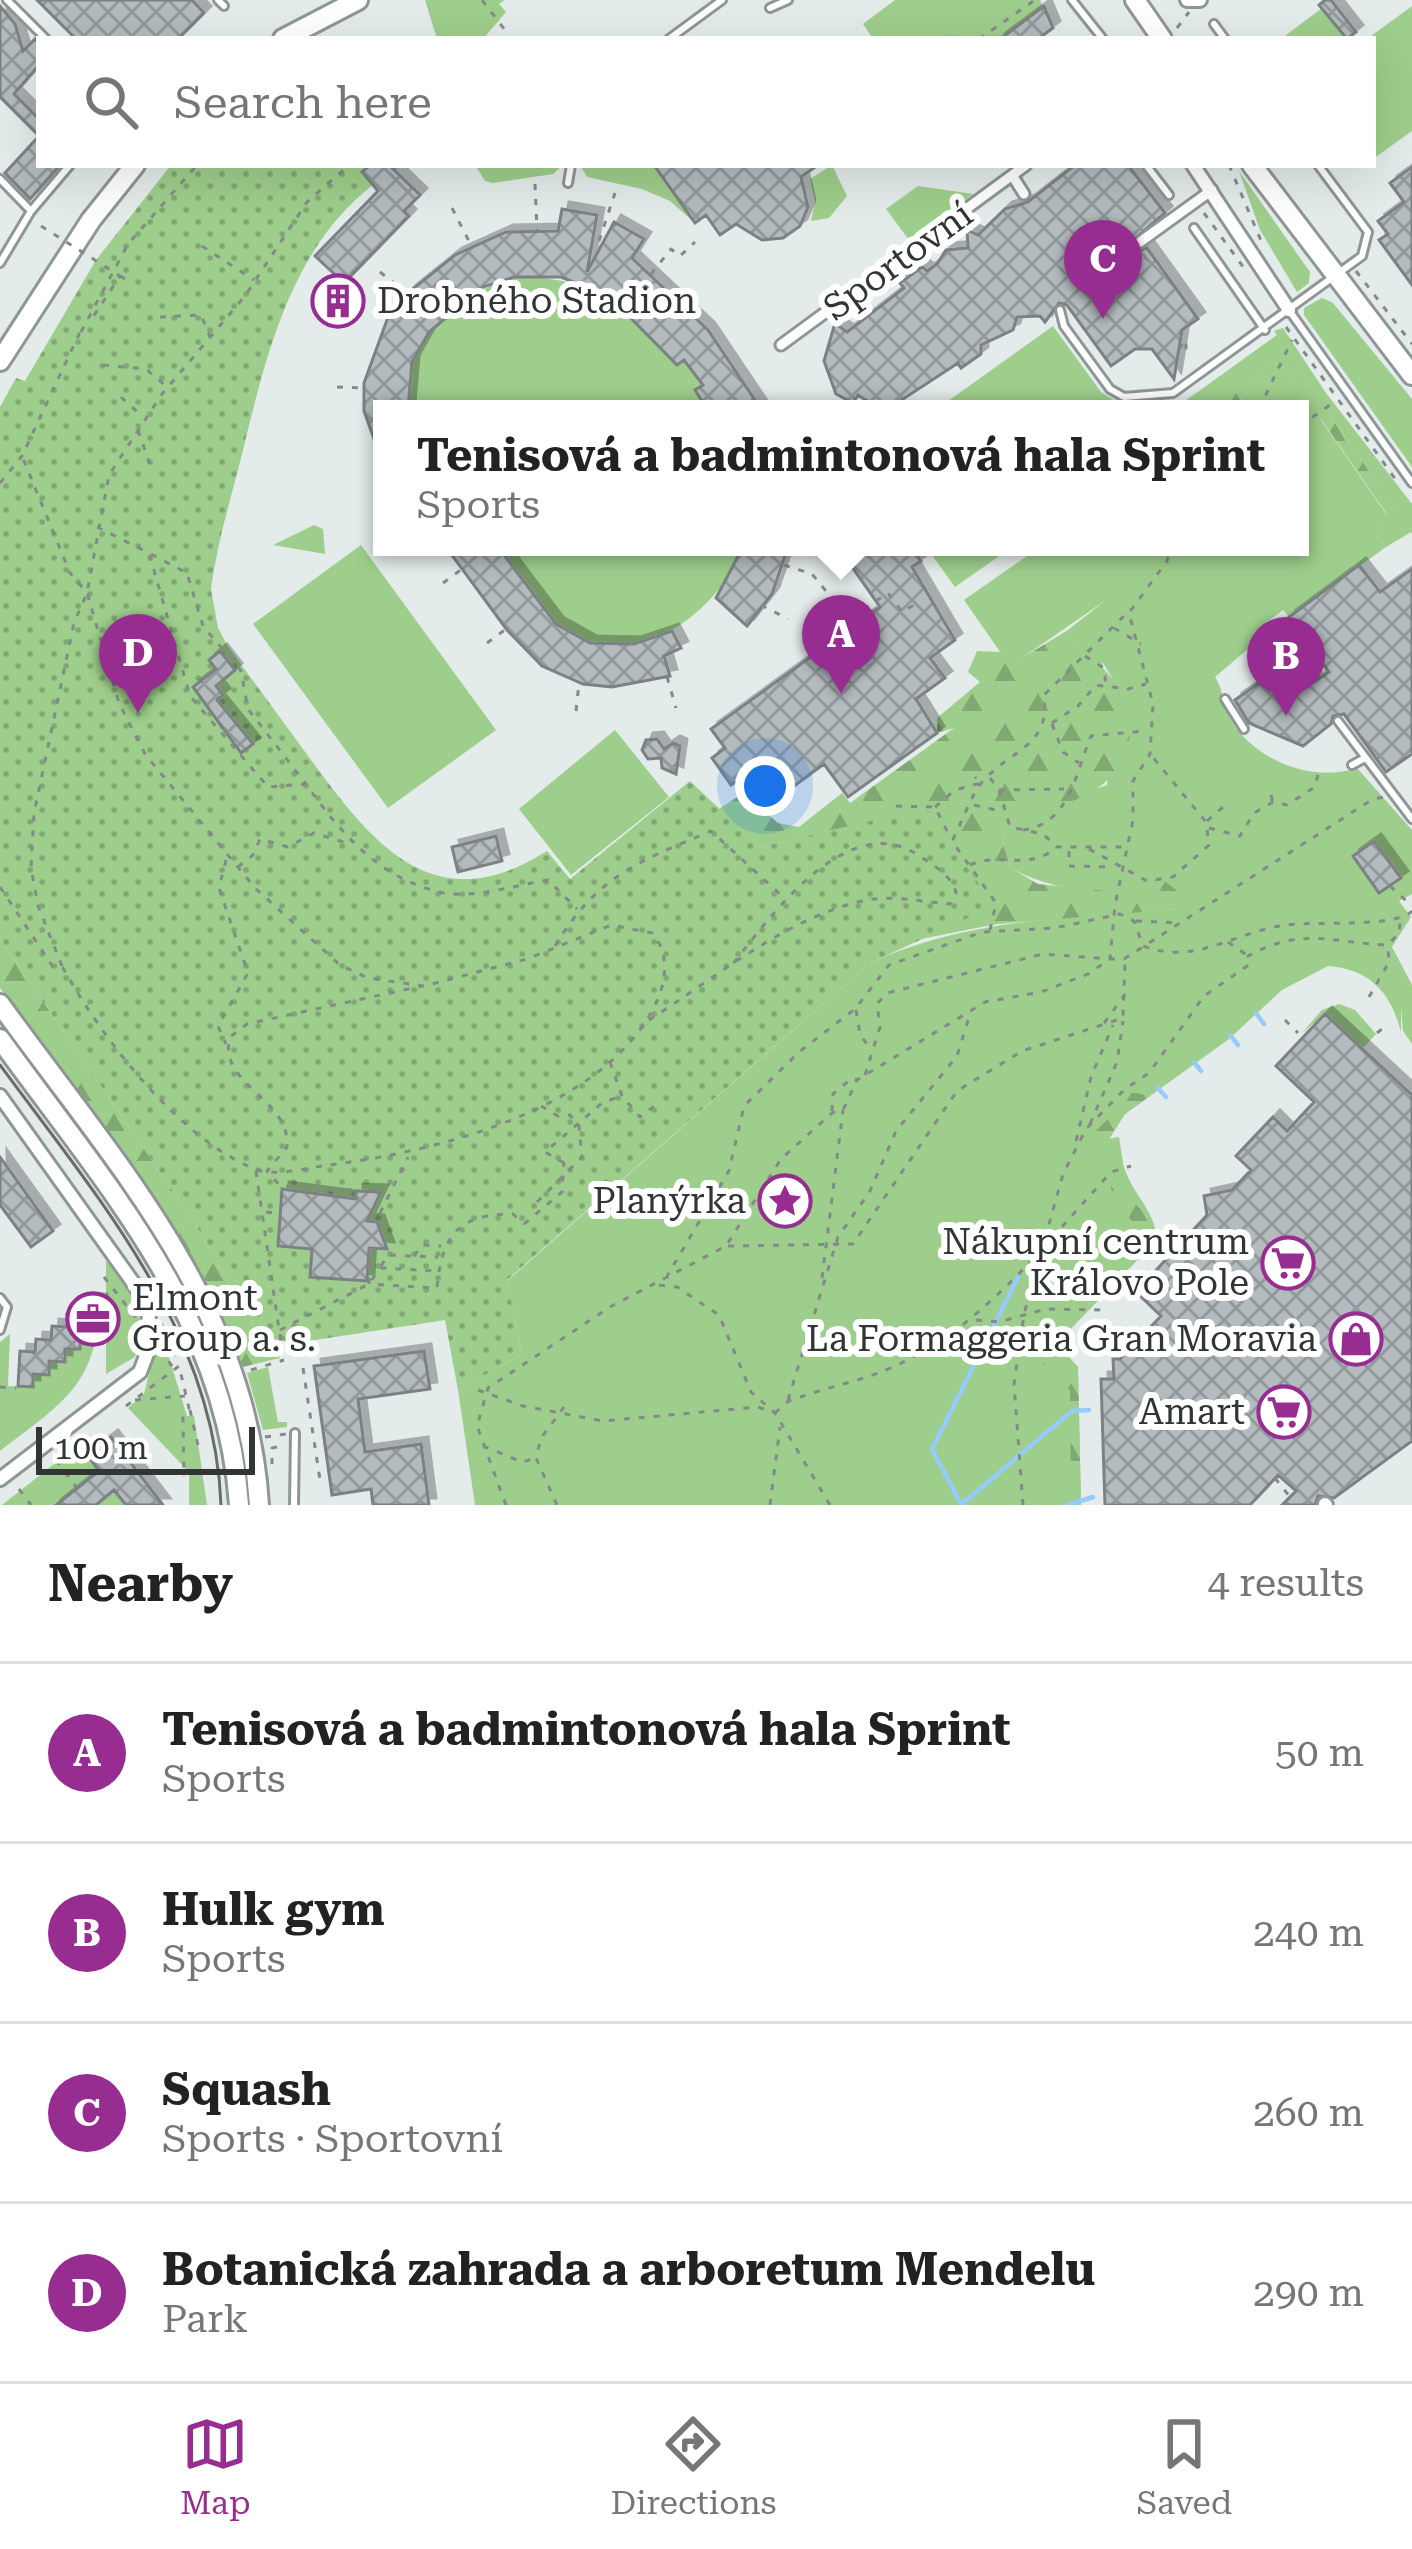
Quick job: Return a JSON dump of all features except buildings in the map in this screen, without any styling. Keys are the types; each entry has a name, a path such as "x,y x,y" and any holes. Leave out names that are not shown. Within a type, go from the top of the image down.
{"main road":[{"path":"289,36 358,0"},
{"path":"1135,0 1169,34"},
{"path":"0,361 91,220 133,168"},
{"path":"1254,168 1412,375"},
{"path":"0,379 15,340"},
{"path":"0,1004 204,1297 238,1374 259,1505"},
{"path":"0,1039 184,1305 221,1391 239,1505"}],"street":[{"name":"Sportovní","path":"782,345 1022,168"},
{"path":"1195,168 1285,314"},
{"path":"1012,175 1024,194"},
{"path":"1140,242 1212,190"},
{"path":"0,1096 149,1305 150,1335 140,1372 0,1480"}],"lane":[{"path":"7,0 43,36"},
{"path":"673,36 722,0"},
{"path":"770,8 788,0"},
{"path":"1072,0 1101,36"},
{"path":"1214,24 1223,36"},
{"path":"0,263 31,211 67,168"},
{"path":"568,183 570,168"},
{"path":"1148,168 1168,195"},
{"path":"1060,310 1064,326 1099,374 1124,397 1173,393 1265,330 1351,264 1369,244 1368,232 1320,168"},
{"path":"0,179 31,211"},
{"path":"1193,228 1265,330"},
{"path":"1285,314 1412,483"},
{"path":"1225,699 1244,729"},
{"path":"1338,721 1412,819"},
{"path":"1352,765 1365,758"},
{"path":"0,1298 7,1307 0,1330"},
{"path":"293,1434 294,1505"}],"path":[{"path":"482,0 505,30"},
{"path":"983,36 1035,0"},
{"path":"1169,34 1195,1"},
{"path":"1009,17 1016,28"},
{"path":"0,483 22,457 128,244 193,168"},
{"path":"346,168 307,202 255,281 137,429 109,476 87,592 74,623 34,813 31,868 38,906 63,968 108,1041 139,1076 193,1126 256,1169 267,1171 409,1156 483,1132 540,1105 610,1060 648,1021 728,970 814,915 870,899 950,904 956,892 951,878 906,847 883,845 846,853 783,898 728,970"},
{"path":"1230,168 1262,244"},
{"path":"535,184 537,230"},
{"path":"599,241 615,194"},
{"path":"1196,202 1246,271"},
{"path":"452,208 472,248"},
{"path":"40,226 123,277 81,332"},
{"path":"651,274 671,249 680,256 695,242"},
{"path":"202,246 255,281"},
{"path":"1351,264 1412,344"},
{"path":"380,272 408,293"},
{"path":"1285,314 1293,339 1334,402 1402,488"},
{"path":"160,317 200,315 211,338"},
{"path":"1262,400 1293,339"},
{"path":"1179,349 1186,340 1186,352"},
{"path":"103,365 146,368 168,388"},
{"path":"337,387 364,388"},
{"path":"1309,420 1345,394"},
{"path":"121,397 145,418"},
{"path":"137,429 150,465"},
{"path":"22,457 70,573 87,592 130,729 228,858 340,965 368,978 424,986"},
{"path":"96,526 187,573 203,626 241,671 248,709 368,859 437,892 548,880 577,909"},
{"path":"149,554 190,696 268,788 307,784"},
{"path":"1079,764 1063,752 1044,694 1132,608 1168,556"},
{"path":"784,565 812,574 849,619 888,593 902,612 914,605 917,609"},
{"path":"443,584 462,569"},
{"path":"760,605 788,619"},
{"path":"1061,869 1115,867 1148,881 1173,877 1209,844 1207,825 1150,754 1148,731 1154,704 1139,667 1141,644 1132,608"},
{"path":"1112,628 1141,644"},
{"path":"487,644 506,629"},
{"path":"1083,656 1090,655 1104,668 1106,686"},
{"path":"667,677 676,709"},
{"path":"576,711 579,683"},
{"path":"896,806 935,807 951,789 981,783 1035,742 1050,720 1078,706 1096,685 1128,689 1148,684"},
{"path":"999,790 1066,789 1079,783 1079,764 1090,736 1148,731"},
{"path":"1110,959 1133,781 1150,754"},
{"path":"1272,798 1287,805 1315,788 1321,766"},
{"path":"976,777 981,783"},
{"path":"989,777 999,790 1006,824 1043,834"},
{"path":"952,841 981,783"},
{"path":"1023,830 1040,827 1060,814 1066,789"},
{"path":"865,1075 880,1027 877,1004 887,993 1043,954 1124,959 1373,799 1395,795"},
{"path":"1207,825 1240,836 1254,813 1272,798"},
{"path":"1272,798 1274,809"},
{"path":"971,805 1001,812"},
{"path":"935,807 968,866 998,901 989,932"},
{"path":"1207,825 1223,807"},
{"path":"1040,827 1057,847"},
{"path":"554,949 577,909 619,871 711,831 783,898"},
{"path":"237,868 253,855 260,838 288,847 314,833 353,844"},
{"path":"968,866 994,860 1024,865 1057,847 1127,847"},
{"path":"1069,866 1065,856 1071,848"},
{"path":"1090,849 1115,867"},
{"path":"990,850 994,860"},
{"path":"228,858 220,888 248,973 218,1026 235,1070 284,1121 287,1147 267,1171"},
{"path":"1024,865 1024,874"},
{"path":"1134,921 1143,946 1173,958 1288,925 1400,920 1412,909 1390,886"},
{"path":"0,887 34,946 53,968 63,968"},
{"path":"666,1278 729,1171 743,1106 799,1052 855,1009 889,964 989,932 1055,928 1114,915 1134,921 1184,923"},
{"path":"1369,997 1389,962 1388,944 1399,933 1400,920"},
{"path":"227,1045 247,1024 424,986 554,949 611,925 630,924 652,933 666,966 648,1021"},
{"path":"1248,956 1295,938 1354,938 1388,944"},
{"path":"1089,1125 1149,1073 1204,996 1250,964 1248,956 1227,940"},
{"path":"823,1286 824,1242 843,1111 857,1080 970,1010 1088,974 1110,959"},
{"path":"1076,1143 1118,1062 1128,991 1124,959"},
{"path":"1101,1028 1128,991"},
{"path":"855,1009 860,1035 871,1049"},
{"path":"787,1402 836,1242 870,1191 896,1131 957,1055 970,1010"},
{"path":"506,1505 477,1426 485,1393 529,1358 726,1246 853,1244 957,1091 1022,1051 1123,1018"},
{"path":"1285,1020 1298,1033"},
{"path":"1023,1505 1014,1384 1024,1314 1091,1077 1115,1022"},
{"path":"1377,1033 1387,1025"},
{"path":"610,1060 621,1096 640,1117 658,1103"},
{"path":"832,1113 833,1094 852,1078 857,1080"},
{"path":"369,1284 437,1288 443,1246 480,1214 514,1214 524,1224 562,1192 564,1163 545,1152 602,1103 621,1096"},
{"path":"537,1202 582,1157 579,1126 570,1115 558,1116 540,1105"},
{"path":"726,1246 781,1160 832,1113 843,1111"},
{"path":"380,1214 409,1156"},
{"path":"775,1413 787,1402 885,1370 974,1320 1111,1172 1131,1166"},
{"path":"256,1169 281,1343"},
{"path":"267,1171 280,1186 352,1190"},
{"path":"264,1212 280,1214"},
{"path":"414,1256 422,1245 443,1246"},
{"path":"369,1284 371,1248"},
{"path":"280,1330 369,1284 388,1256 440,1257"},
{"path":"380,1268 438,1271"},
{"path":"104,1276 150,1335"},
{"path":"654,1285 677,1287 719,1315 751,1392 775,1413 830,1505"},
{"path":"974,1320 999,1322 1024,1314 1108,1310"},
{"path":"163,1326 179,1366 198,1445"},
{"path":"238,1374 284,1360"},
{"path":"126,1406 179,1366"},
{"path":"303,1368 320,1480"},
{"path":"0,1388 16,1388"},
{"path":"478,1390 603,1421 758,1407 775,1413"},
{"path":"134,1400 186,1396"},
{"path":"184,1477 183,1416 189,1408"},
{"path":"555,1505 536,1458 541,1438 562,1409"},
{"path":"770,1505 781,1425"},
{"path":"264,1437 293,1434 291,1444 272,1448 272,1467"},
{"path":"482,1445 522,1462 536,1458"},
{"path":"56,1460 77,1488"},
{"path":"1275,1478 1290,1497"},
{"path":"19,1490 31,1505"}],"green space":[{"path":"425,0 505,0 499,4 506,12 486,36 436,36"},
{"path":"895,0 1040,0 1053,28 1042,36 871,36 863,24"},
{"path":"1412,6 1412,131 1376,157 1376,36 1371,36"},
{"path":"1322,8 1344,36 1285,36"},
{"path":"169,168 399,168 366,190 336,220 292,291 264,371 211,589 218,628 227,645 337,795 386,847 412,865 441,876 472,879 508,871 547,851 570,879 690,781 760,847 926,808 994,906 870,963 507,1280 522,1354 458,1390 445,1320 296,1343 260,1337 193,1220 0,939 0,407 16,378 25,381 96,260"},
{"path":"477,168 560,168 553,174 485,181"},
{"path":"582,168 656,168 695,223 670,201 642,189 587,177"},
{"path":"833,168 847,196 829,218 811,221 815,201 810,179"},
{"path":"1239,171 1310,272 1309,283 1297,292 1260,230"},
{"path":"918,186 973,194 909,240 886,209"},
{"path":"514,277 543,278 568,282 607,298 676,365 684,360 703,385 695,391 701,400 408,400 411,366 429,332 484,289"},
{"path":"1322,298 1333,303 1412,399 1412,467 1304,315 1304,308"},
{"path":"1053,326 1101,392 1114,400 950,400"},
{"path":"1283,328 1326,393 1412,504 1412,534 1329,413 1321,420 1386,514 1376,536 1386,547 1289,617 1283,610 1263,625 1268,632 1215,677 1228,714 1255,747 1304,770 1322,773 1357,768 1412,830 1412,894 1399,901 1411,917 1392,947 1412,985 1412,1044 1403,1031 1401,1007 1401,1032 1391,1006 1376,986 1356,972 1328,966 1282,990 1229,1039 1125,1114 1109,1139 1119,1137 1125,1171 1150,1215 1157,1240 1061,1339 1061,1329 1052,1338 1078,1367 1081,1505 475,1505 458,1390 522,1354 507,1281 870,963 906,948 982,929 1178,909 1031,877 1011,868 1003,844 1008,820 1107,785 1118,687 1101,660 1081,661 1068,630 1106,600 1010,666 964,600 1027,556 1309,556 1309,402 1319,398 1274,331"},
{"path":"1277,335 1319,398 1310,405 1288,370 1271,361 1240,400 1187,400"},
{"path":"1271,361 1288,370 1307,400 1240,400"},
{"path":"1329,413 1411,532 1386,547 1376,536 1386,513 1321,419"},
{"path":"314,525 323,529 325,554 273,545"},
{"path":"361,545 496,730 388,808 253,624"},
{"path":"504,556 738,556 712,597 690,617 638,643 609,646 581,640 555,623"},
{"path":"933,556 999,556 955,587"},
{"path":"1068,630 1081,660 1102,660 1103,668 1136,705 1130,736 1122,759 1098,788 1081,798 1008,820 1003,844 1011,868 1038,884 1134,894 1138,874 1148,869 1179,892 1178,909 997,924 921,939 993,906 926,809 760,847 719,809 743,793 778,823 799,827 842,793 850,803 954,728 937,733 937,718 980,682 968,672 977,651 1000,652 1010,665"},
{"path":"615,730 669,797 571,875 519,809"},
{"path":"0,939 193,1220 260,1337 277,1343 280,1358 243,1367 228,1327 161,1212 0,988"},
{"path":"1339,1004 1355,1010 1376,1034 1362,1049 1325,1014 1302,1033 1322,1010"},
{"path":"1105,1094 1150,1096 1125,1114 1109,1139 1119,1137 1128,1196 1150,1219 1138,1248 1132,1239 1138,1227 1112,1200 1110,1169 1089,1147 1101,1139 1095,1132 1120,1107 1102,1102"},
{"path":"106,1260 131,1294 140,1326 135,1357 106,1374"},
{"path":"84,1301 100,1301 92,1354 83,1373 58,1405 0,1451 0,1342 10,1334 8,1386 32,1387 33,1374 48,1375 49,1361 65,1362 67,1314 83,1314"},
{"path":"160,1328 187,1416 194,1416 207,1505 189,1505 189,1472 128,1408 144,1394"},
{"path":"1055,1343 1078,1367 1081,1505 1071,1505 1070,1390 1063,1383 1065,1372 1043,1364 1041,1352"},
{"path":"268,1367 278,1422 287,1422 287,1427 263,1430 247,1373"},
{"path":"77,1446 126,1505 2,1505"}],"waterway":[{"path":"1256,1013 1264,1024"},
{"path":"1230,1035 1238,1045"},
{"path":"1194,1062 1201,1071"},
{"path":"1158,1088 1166,1097"},
{"path":"961,1504 932,1449 1018,1277"},
{"path":"961,1505 1072,1411 1089,1410"},
{"path":"1068,1505 1093,1497"}],"tram line":[{"path":"0,1065 111,1217 174,1325 198,1382 214,1442 221,1505"}],"place":[{"name":"Drobného Stadion","path":"338,301"},
{"name":"Squash","path":"1103,319"},
{"name":"Tenisová a badmintonová hala Sprint","path":"841,694"},
{"name":"Botanická zahrada a arboretum Mendelu","path":"138,713"},
{"name":"Hulk gym","path":"1286,716"},
{"name":"Planýrka","path":"785,1201"},
{"name":"Nákupní centrum Královo Pole","path":"1288,1263"},
{"name":"Elmont Group a. s.","path":"93,1319"},
{"name":"La Formaggeria Gran Moravia","path":"1356,1339"},
{"name":"Amart","path":"1284,1412"}]}
